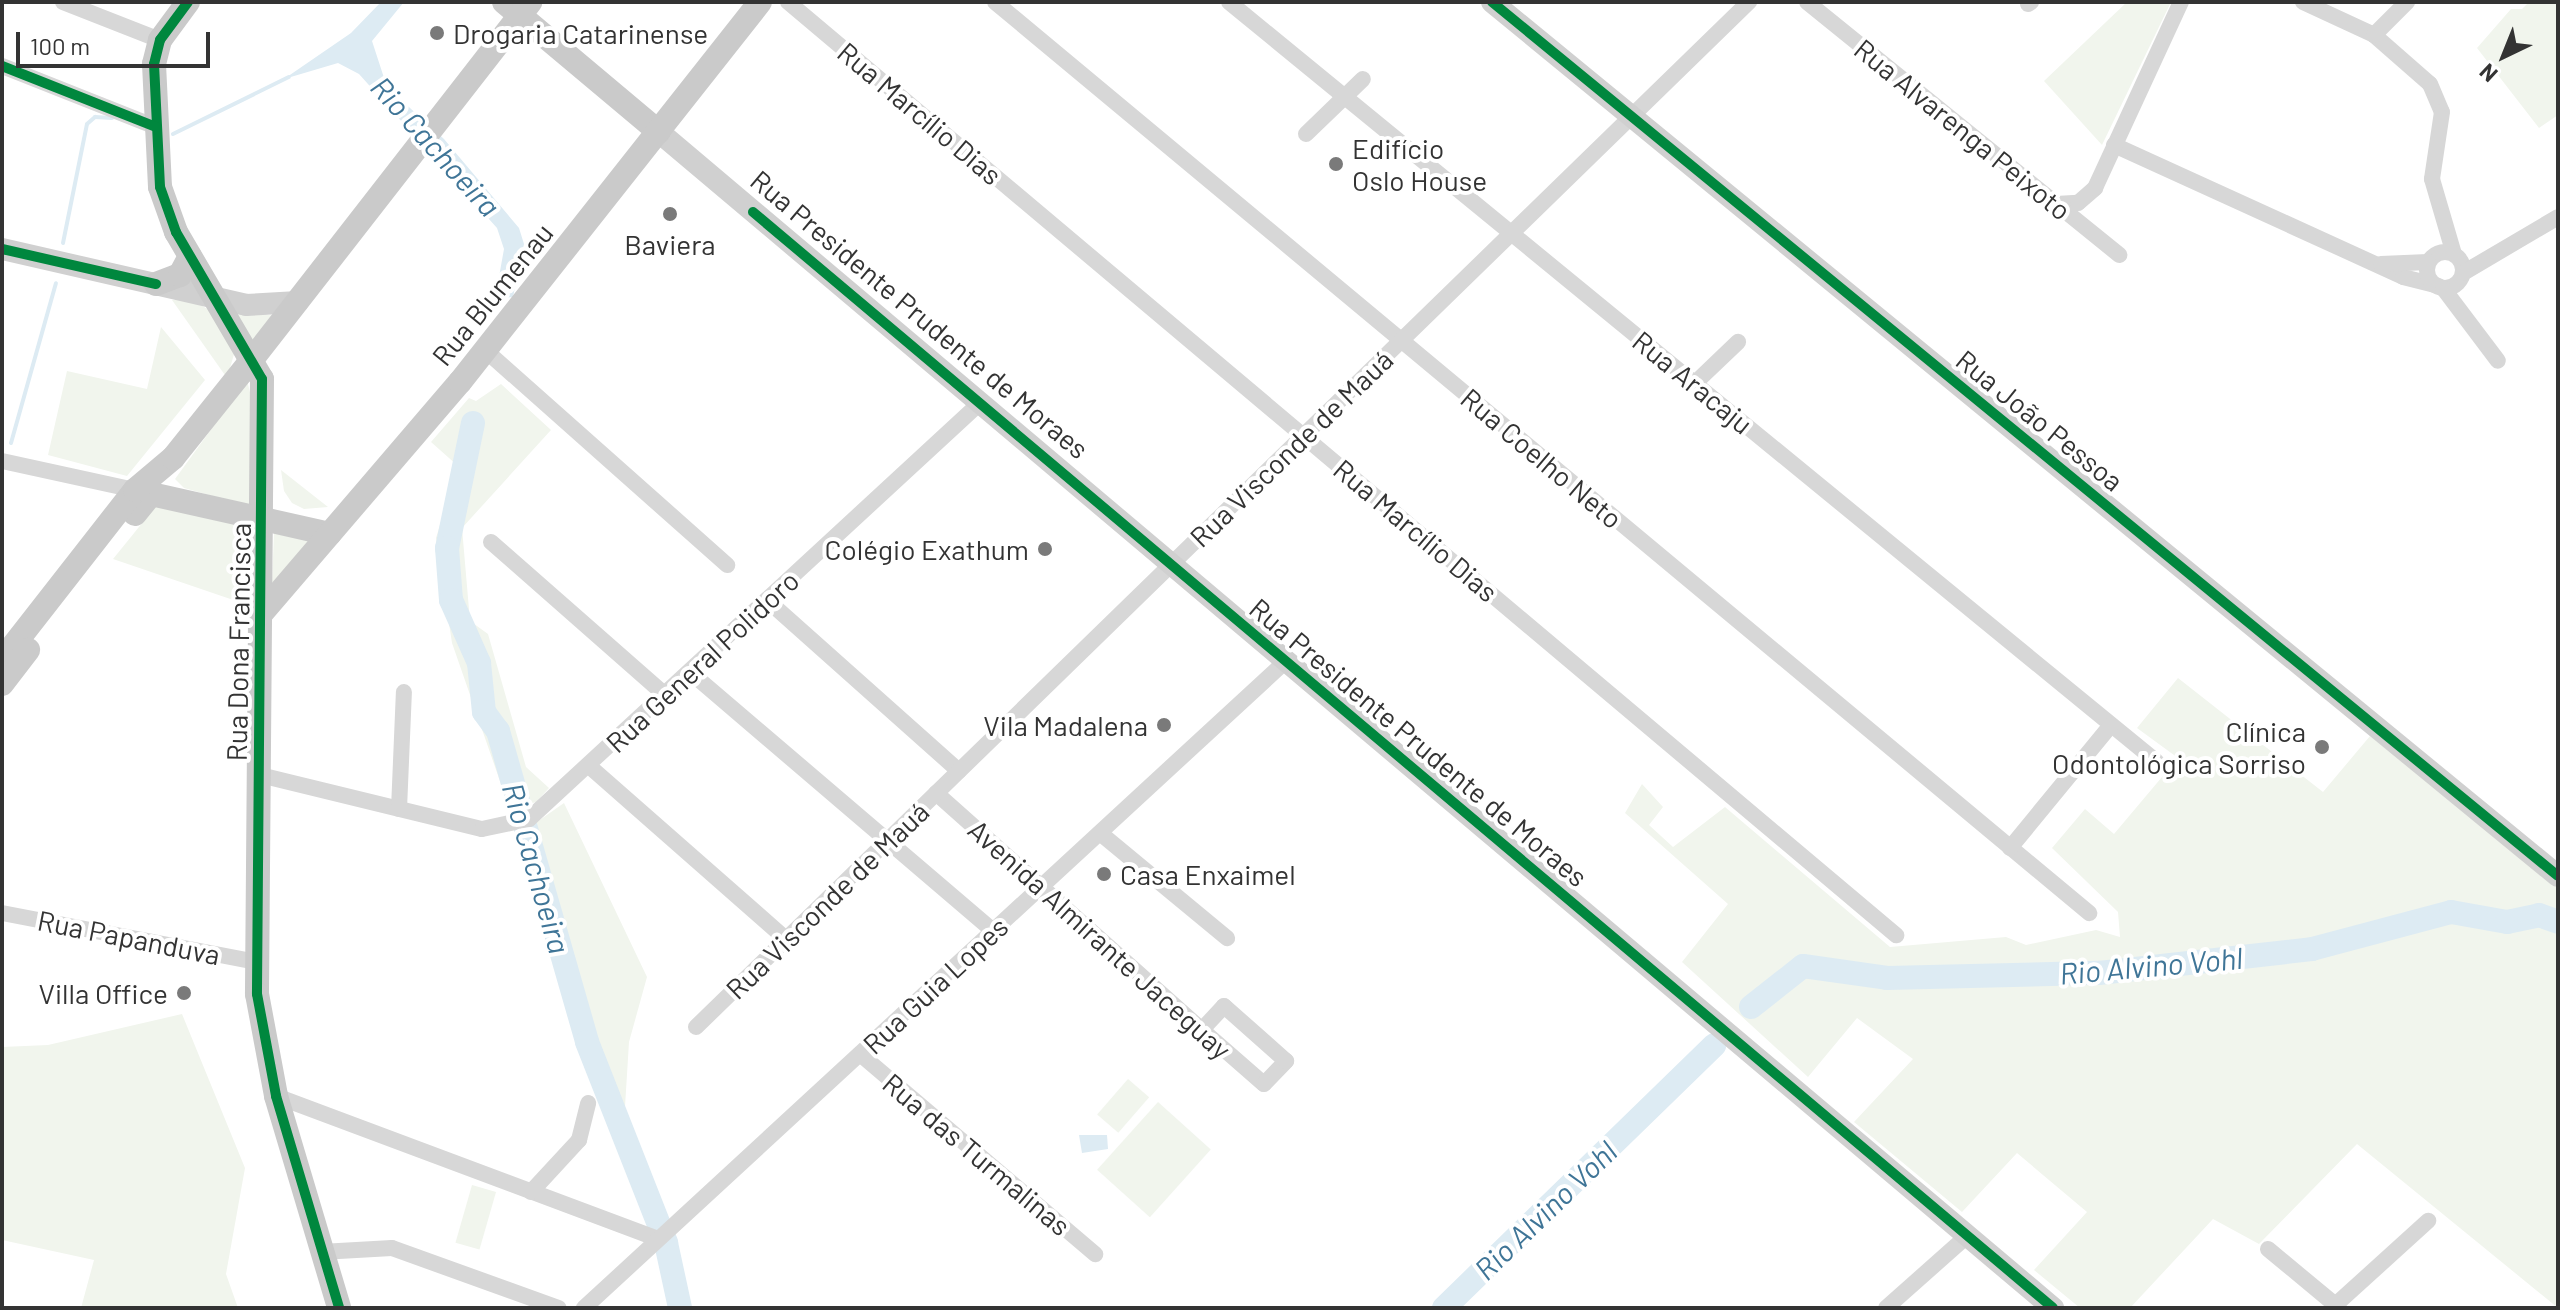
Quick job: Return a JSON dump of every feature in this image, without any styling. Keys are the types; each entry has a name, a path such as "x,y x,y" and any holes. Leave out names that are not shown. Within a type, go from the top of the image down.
{"main road":[{"name":"Rua Dona Francisca","path":"188,2 160,40 154,64 156,127 164,203 190,256 254,357 265,401 257,962 260,1016 276,1096 339,1308"},
{"name":"Rua Blumenau","path":"261,614 485,350 760,2"},
{"name":"Rua João Pessoa","path":"1492,2 2558,876"},
{"name":"Rua Presidente Prudente de Moraes","path":"518,6 659,132 2053,1308"},
{"path":"2,660 165,479 173,458 437,123 518,6"},
{"path":"2,249 258,306 298,302"},
{"path":"156,284 180,275 190,256"},
{"path":"150,494 330,534"},
{"path":"2,684 150,494"}],"street":[{"path":"63,2 160,40"},
{"name":"Rua Marcílio Dias","path":"788,2 1896,935"},
{"name":"Rua Coelho Neto","path":"995,2 2089,913"},
{"name":"Rua Aracaju","path":"1229,2 2157,762"},
{"name":"Rua Visconde de Mauá","path":"696,1027 1749,2"},
{"name":"Rua Alvarenga Peixoto","path":"1807,2 2119,255"},
{"path":"2056,204 2087,198 2181,2"},
{"path":"2303,2 2374,35 2416,67 2440,101 2441,125 2432,179 2441,216 2460,266 2469,325"},
{"path":"2374,35 2407,2"},
{"path":"2,66 156,127"},
{"path":"1306,134 1363,79"},
{"path":"2114,145 2380,264 2440,287"},
{"path":"2441,216 2427,273 2498,361"},
{"path":"2440,287 2460,266 2502,251 2558,217"},
{"path":"2380,264 2433,258 2460,266"},
{"path":"1694,384 1738,342"},
{"path":"485,350 727,565"},
{"name":"Rua General Polidoro","path":"399,809 482,829 524,821 589,766 980,403"},
{"path":"2,461 150,494"},
{"path":"491,542 665,695"},
{"path":"767,600 959,771"},
{"name":"Rua Guia Lopes","path":"594,1306 663,1235 1286,661"},
{"path":"690,672 993,931"},
{"path":"260,775 399,809 404,692"},
{"path":"2010,848 2111,725"},
{"path":"589,766 786,939"},
{"name":"Avenida Almirante Jaceguay","path":"936,793 1202,1030 1264,1084 1286,1061 1224,1006 1202,1030"},
{"path":"1100,833 1227,938"},
{"name":"Rua Papanduva","path":"2,913 257,962"},
{"name":"Rua das Turmalinas","path":"860,1054 1095,1254"},
{"path":"276,1096 531,1192 663,1235"},
{"path":"531,1192 579,1140 588,1103"},
{"path":"2268,1249 2335,1307 2428,1221"},
{"path":"1886,1308 1967,1236"},
{"path":"321,1252 392,1248 559,1308"}],"shaded area":[{"path":"2127,2 2171,2 2102,145 2044,81"},
{"path":"2529,2 2558,2 2558,115 2539,128 2477,48 2511,9 2522,9"},
{"path":"190,299 213,312 235,351 227,378 172,300"},
{"path":"231,308 274,316 254,342"},
{"path":"161,327 205,380 127,476 48,455 67,371 147,389"},
{"path":"247,380 253,405 252,507 184,488 175,479"},
{"path":"501,384 551,430 462,528 470,621 488,634 526,767 549,788 536,802 510,810 452,643 436,538 458,466 431,442 469,398 476,401"},
{"path":"281,470 328,507 304,509 292,503 284,491"},
{"path":"156,506 252,527 248,605 113,559"},
{"path":"274,532 312,541 272,585"},
{"path":"2178,678 2323,792 2370,736 2558,885 2558,1308 2357,1144 2259,1244 2213,1219 2130,1308 2080,1308 2034,1270 2087,1212 2017,1153 1962,1212 1854,1122 1913,1059 1857,1018 1808,1077 1682,962 1728,904 1625,813 1642,784 1663,807 1649,825 1673,847 1725,807 1890,947 2006,937 2026,945 2096,930 2120,937 2118,912 2052,848 2085,809 2114,834 2178,758 2137,728"},
{"path":"564,803 647,977 629,1042 624,1123 601,1055 580,1012 573,964 564,942 546,922 545,868 533,839 534,824"},
{"path":"182,1014 245,1168 226,1274 238,1308 81,1308 94,1260 2,1240 2,1047 48,1045"},
{"path":"1128,1079 1149,1097 1118,1133 1097,1114"},
{"path":"1158,1102 1211,1150 1150,1217 1097,1170"},
{"path":"472,1185 496,1192 479,1250 455,1243"}],"water":[{"path":"381,2 404,2 372,41 387,87 444,139 519,228 524,244 513,297 495,299 504,249 497,228 359,74 338,63 284,79 351,33"},
{"path":"1079,1135 1107,1135 1108,1149 1082,1153"}],"waterway":[{"path":"173,134 289,77"},
{"path":"63,243 87,124 95,117 112,118"},
{"path":"11,443 56,283"},
{"name":"Rio Cachoeira","path":"473,423 447,548 451,600 479,663 484,712 498,731 587,1042 666,1243 680,1308"},
{"name":"Rio Alvino Vohl","path":"1751,1007 1803,966 1887,978 2099,973 2312,949 2451,912 2507,922 2539,915 2558,922"},
{"name":"Rio Alvino Vohl","path":"1444,1308 1714,1045"}],"cycle path":[{"path":"188,2 160,40 154,64 160,187 176,232 262,379 257,994 276,1096 339,1308"},
{"path":"1492,2 2558,876"},
{"path":"2,66 156,127"},
{"path":"753,212 2053,1308"},
{"path":"2,249 156,284"}],"place":[{"name":"Drogaria Catarinense","path":"437,33"},
{"name":"Edifício Oslo House","path":"1336,164"},
{"name":"Baviera","path":"670,214"},
{"name":"Colégio Exathum","path":"1045,549"},
{"name":"Vila Madalena","path":"1164,725"},
{"name":"Clínica Odontológica Sorriso","path":"2322,747"},
{"name":"Casa Enxaimel","path":"1104,874"},
{"name":"Villa Office","path":"184,993"}]}
